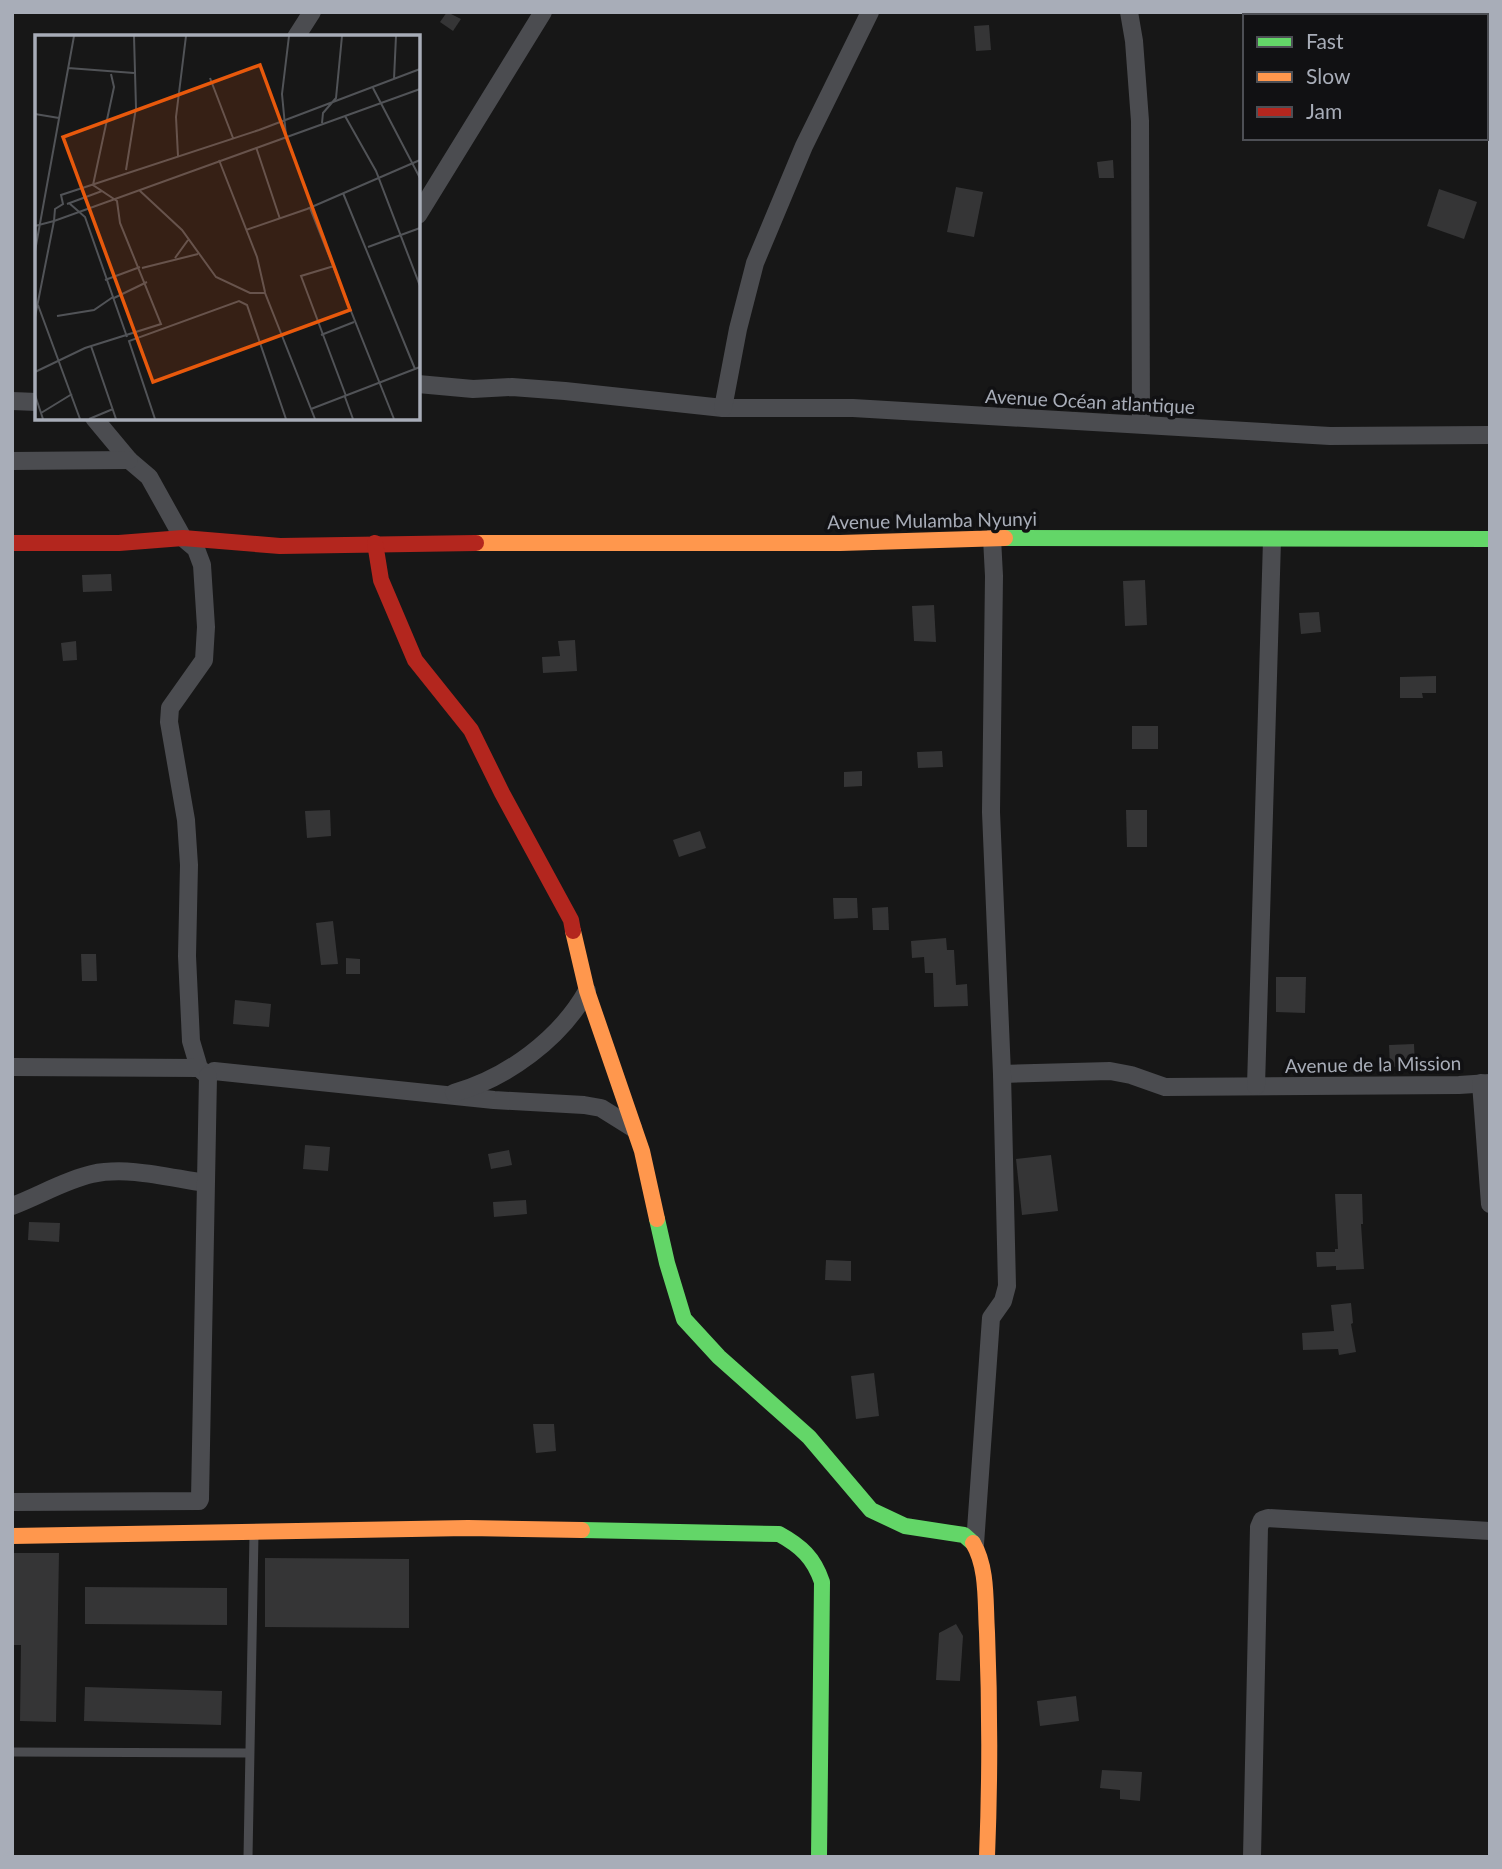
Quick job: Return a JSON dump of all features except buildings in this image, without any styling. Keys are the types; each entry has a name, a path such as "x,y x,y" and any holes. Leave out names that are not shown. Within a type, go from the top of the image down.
{"street":[{"path":"297,35 312,12"},
{"path":"420,212 542,12"},
{"path":"723,408 738,329 755,263 804,146 870,12"},
{"path":"1129,12 1140,121 1141,424"},
{"name":"Avenue Océan atlantique","path":"420,384 473,389 538,389 723,408 853,408 1330,436 1490,435"},
{"path":"12,401 35,402"},
{"path":"12,1503 200,1499 205,1184 203,1072 191,1041 186,820 169,722 170,708 204,660 206,626 202,565 196,549 183,538 149,477 129,460 96,420"},
{"path":"12,461 129,460"},
{"name":"Avenue Mulamba Nyunyi","path":"12,543 119,542 183,538 280,546 348,546 376,543 840,543 992,538 1490,539"},
{"path":"987,1857 990,1776 988,1657 984,1577 975,1544 991,1318 1003,1301 1007,1286 1002,1074 990,812 994,576 992,538"},
{"path":"1256,1086 1272,540"},
{"path":"376,543 381,580 415,660 471,730 571,919 587,991 642,1151 667,1263 684,1319 719,1357 809,1437 871,1510 905,1526 964,1535 975,1544"},
{"path":"447,1094 468,1088 526,1058 557,1032 576,1011 587,991"},
{"path":"12,1067 214,1072 601,1108 634,1128"},
{"name":"Avenue de la Mission","path":"1002,1074 1110,1071 1166,1087 1486,1083"},
{"path":"1486,1083 1490,1205"},
{"path":"12,1206 93,1174 116,1172 152,1175 205,1184"},
{"path":"1252,1857 1259,1527 1262,1520 1268,1518 1490,1531"},
{"path":"12,1536 482,1528 779,1534 795,1542 816,1562 822,1581 819,1857"}],"lane":[{"path":"248,1857 254,1532"},
{"path":"12,1752 249,1753"}],"traffic: fast":[{"path":"1005,538 1490,539"},
{"path":"657,1219 684,1319 719,1357 809,1437 871,1510 905,1526 964,1535 973,1543"},
{"path":"582,1530 779,1534 794,1543 811,1559 822,1582 819,1857"}],"traffic: slow":[{"path":"476,543 840,543 1005,538"},
{"path":"573,931 587,991 642,1151 657,1219"},
{"path":"12,1536 468,1528 582,1530"},
{"path":"973,1543 981,1563 986,1598 989,1716 987,1857"}],"traffic: jam":[{"path":"12,543 119,543 183,538 280,546 476,543"},
{"path":"375,543 381,580 415,660 471,730 571,920 573,931"}]}
